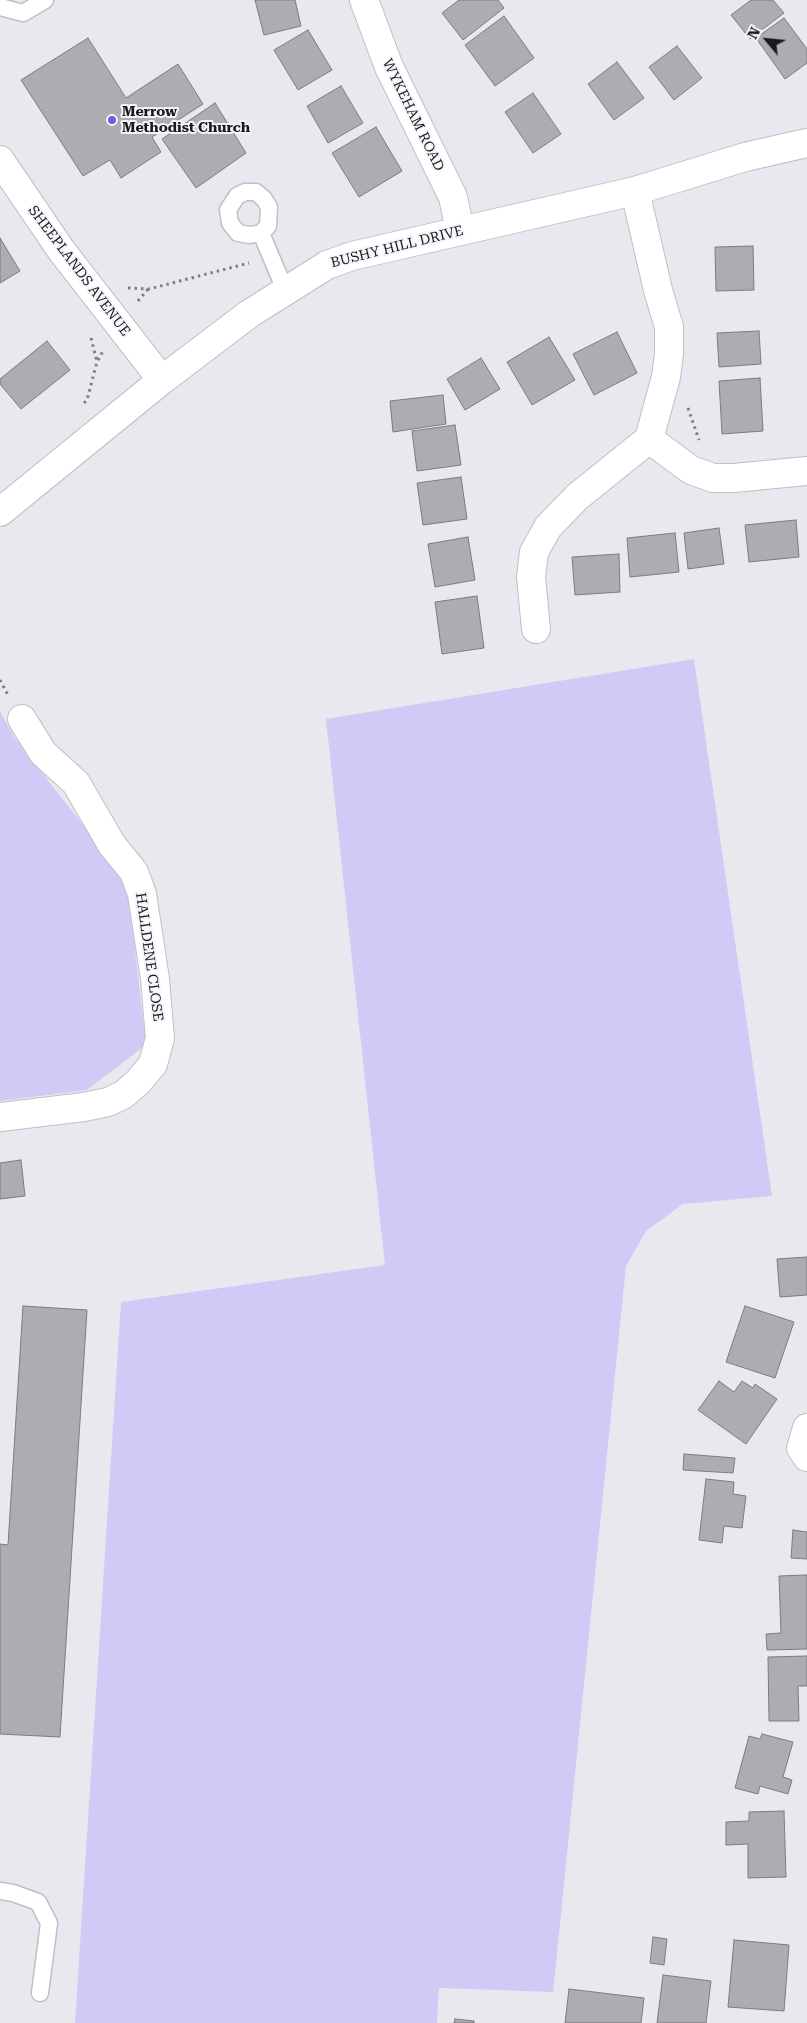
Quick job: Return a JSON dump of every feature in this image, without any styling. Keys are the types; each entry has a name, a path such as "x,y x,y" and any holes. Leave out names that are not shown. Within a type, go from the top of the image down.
{"street":[{"name":"WYKEHAM ROAD","path":"364,0 389,67 453,197 460,231"},
{"name":"BUSHY HILL DRIVE","path":"0,512 162,380 249,314 326,265 352,256 635,191 745,157 807,143"},
{"name":"SHEEPLANDS AVENUE","path":"0,160 60,250 162,380"},
{"path":"536,629 531,576 534,552 548,527 577,497 649,439 666,377 669,354 669,327 658,290 635,191"},
{"path":"649,439 691,470 713,478 734,478 807,471"},
{"name":"HALLDENE CLOSE","path":"0,1117 84,1107 108,1102 123,1095 138,1082 153,1064 160,1038 142,894 134,872 112,845 76,784 43,753 22,719"},
{"path":"807,1428 801,1448 807,1457"}],"lane":[{"path":"0,7 23,14 45,0"},
{"path":"261,233 285,290"},
{"path":"0,1891 13,1893 38,1902 49,1923 40,1993"}],"path":[{"path":"93,292 114,288 149,288 271,257"},
{"path":"80,406 87,400 97,362 119,324 149,288"},
{"path":"688,407 713,478"}],"shaded area":[{"path":"694,659 772,1196 683,1204 646,1231 626,1266 553,1992 439,1988 437,2023 75,2023 121,1302 385,1265 326,719"},
{"path":"0,711 14,737 127,881 146,1045 87,1090 0,1101"}],"building":[{"path":"255,0 295,0 301,26 264,35"},
{"path":"459,0 498,0 504,8 463,40 442,13"},
{"path":"751,0 773,0 784,13 750,39 731,15"},
{"path":"504,16 534,58 495,86 465,45"},
{"path":"784,18 807,49 807,63 785,79 756,38"},
{"path":"308,30 332,70 298,90 274,50"},
{"name":"Merrow Methodist Church","path":"88,38 126,98 178,64 203,104 152,137 161,152 121,178 110,160 83,176 21,80"},
{"path":"677,46 702,78 674,100 649,67"},
{"path":"617,62 644,98 614,120 588,84"},
{"path":"341,86 363,123 328,143 307,106"},
{"path":"533,93 561,134 533,153 505,112"},
{"path":"215,103 246,153 196,188 162,139"},
{"path":"376,127 402,171 359,197 332,153"},
{"path":"0,238 20,271 0,283"},
{"path":"753,246 754,290 716,291 715,247"},
{"path":"759,331 761,364 719,367 717,333"},
{"path":"617,332 637,373 594,395 573,354"},
{"path":"549,337 575,380 532,405 507,362"},
{"path":"47,341 70,370 21,409 0,384 0,379"},
{"path":"481,358 500,389 465,410 447,379"},
{"path":"760,378 763,431 722,434 719,381"},
{"path":"443,395 446,424 393,432 390,401"},
{"path":"455,425 461,465 417,471 412,431"},
{"path":"461,477 467,519 423,525 417,483"},
{"path":"796,520 799,557 749,562 745,525"},
{"path":"719,528 724,564 688,569 684,533"},
{"path":"675,533 679,572 630,577 627,538"},
{"path":"468,537 475,580 435,587 428,544"},
{"path":"619,554 620,592 575,595 572,557"},
{"path":"477,596 484,648 442,654 435,602"},
{"path":"21,1160 25,1196 0,1199 0,1163"},
{"path":"807,1257 807,1295 780,1297 777,1259"},
{"path":"23,1306 87,1310 60,1737 0,1734 0,1544 8,1545"},
{"path":"745,1306 794,1322 775,1378 726,1362"},
{"path":"719,1381 734,1392 742,1381 753,1388 755,1384 777,1399 746,1444 698,1410"},
{"path":"684,1454 735,1458 733,1473 683,1470"},
{"path":"706,1479 734,1482 733,1494 746,1496 742,1528 724,1526 722,1543 699,1540"},
{"path":"793,1530 807,1532 807,1559 791,1558"},
{"path":"807,1575 807,1649 767,1650 766,1634 781,1633 779,1576"},
{"path":"807,1656 807,1686 798,1686 799,1721 769,1721 768,1657"},
{"path":"762,1734 793,1742 783,1777 792,1780 788,1794 760,1786 758,1794 735,1788 749,1736 760,1739"},
{"path":"784,1811 786,1877 748,1878 748,1844 726,1845 726,1822 749,1821 749,1812"},
{"path":"653,1937 667,1939 664,1965 650,1963"},
{"path":"734,1940 789,1945 784,2011 728,2007"},
{"path":"663,1975 711,1981 706,2023 657,2023"},
{"path":"569,1989 644,1998 641,2023 565,2023"},
{"path":"455,2019 474,2021 474,2023 454,2023"}],"place":[{"name":"Merrow Methodist Church","path":"112,120"}]}
